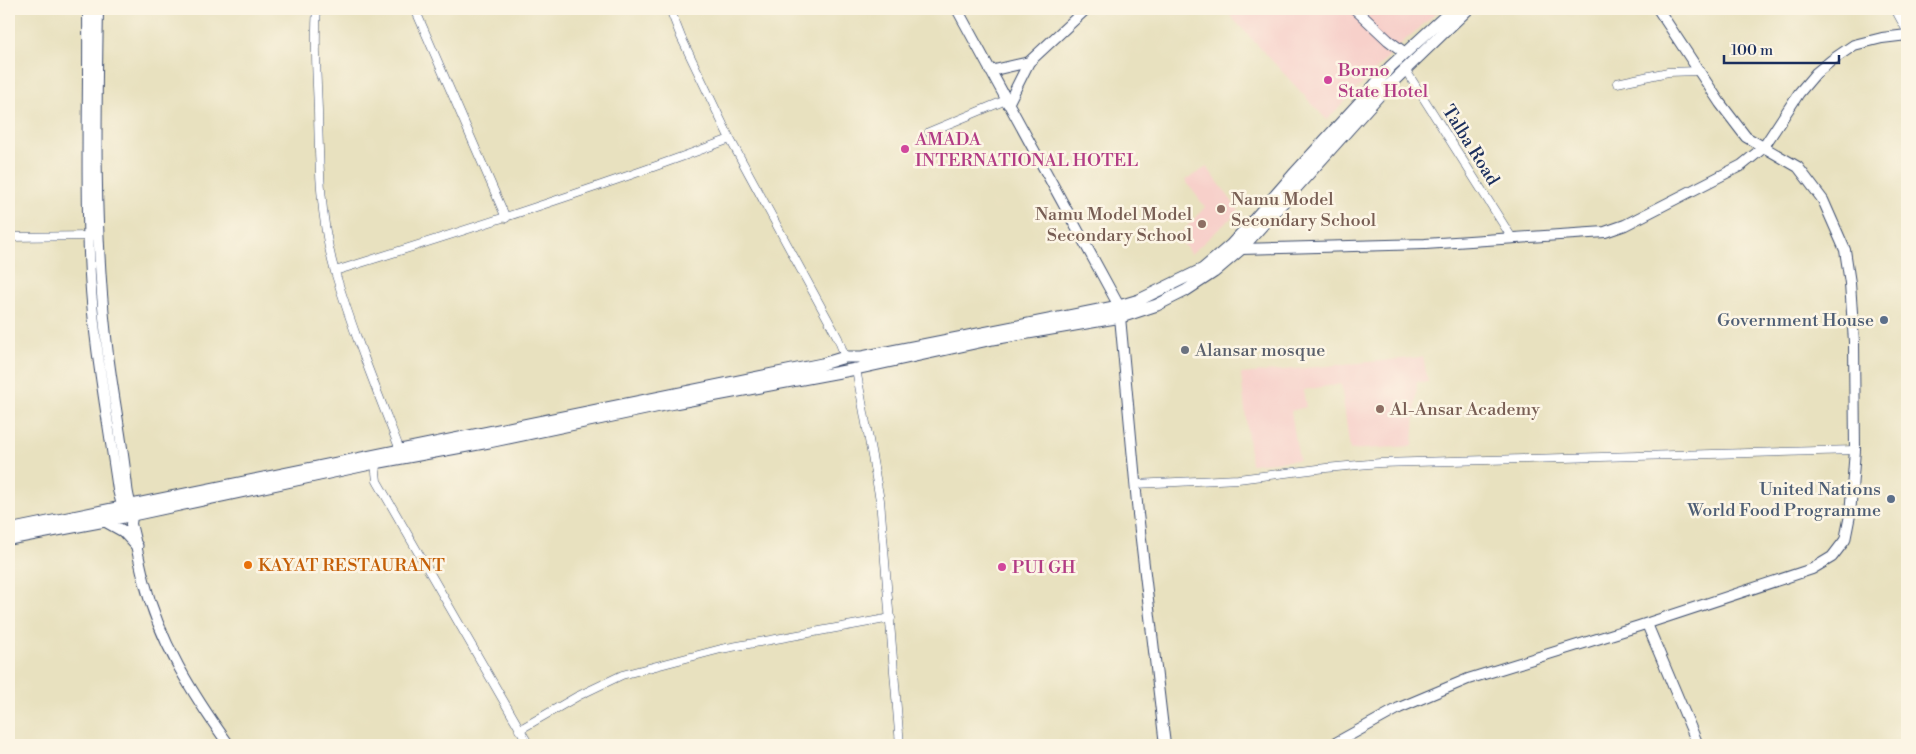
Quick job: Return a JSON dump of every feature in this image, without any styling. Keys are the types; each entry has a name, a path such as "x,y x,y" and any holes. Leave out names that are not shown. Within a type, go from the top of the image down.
{"main road":[{"path":"9,530 128,513 674,403 856,369 1120,311 1203,269 1230,245 1390,67 1453,9"},
{"path":"9,539 105,521 128,513 400,450 822,364 845,357 862,357 1158,304 1185,291 1214,272 1241,249 1405,69 1468,9"},
{"path":"105,521 122,531 137,546"}],"street":[{"path":"88,9 94,236 128,513 144,580 166,643 188,683 229,745"},
{"path":"94,236 98,9"},
{"path":"317,9 315,37 318,153 326,230 335,271 368,369 400,450"},
{"path":"415,9 506,218"},
{"path":"670,9 681,37 730,139 838,338 845,357"},
{"path":"957,9 1120,311 1135,484 1165,745"},
{"path":"929,132 1007,102 1029,62 1086,9"},
{"path":"1355,9 1405,53"},
{"path":"1332,745 1399,708 1452,686 1812,569 1832,557 1845,540 1850,515 1855,450 1854,342 1850,283 1845,250 1823,200 1798,167 1746,137 1720,103 1658,9"},
{"path":"1895,9 1907,31"},
{"path":"1241,249 1425,244 1605,232 1625,225 1742,165 1763,148 1799,93 1816,73 1854,45 1882,38 1907,35"},
{"path":"990,71 1029,62"},
{"name":"Talba Road","path":"1405,69 1512,238"},
{"path":"1617,83 1668,72 1699,71"},
{"path":"335,271 506,218 657,167 730,139"},
{"path":"9,237 94,236"},
{"path":"856,369 880,500 900,745"},
{"path":"1135,484 1238,479 1371,464 1855,450"},
{"path":"375,463 377,482 529,745"},
{"path":"519,730 578,696 622,675 722,649 890,618"},
{"path":"1647,624 1698,745"}],"shaded area":[{"name":"Borno State Hotel","path":"1224,9 1441,9 1404,41 1327,120"},
{"name":"Namu Model Secondary School","path":"1207,167 1239,211 1191,254 1178,237 1205,207 1185,180"},
{"name":"Al-Ansar Academy","path":"1423,357 1428,382 1417,382 1413,446 1350,450 1341,384 1303,390 1306,407 1291,411 1299,460 1251,464 1241,374"}],"place":[{"name":"Borno State Hotel","path":"1328,80"},
{"name":"AMADA INTERNATIONAL HOTEL","path":"905,149"},
{"name":"Namu Model Secondary School","path":"1221,209"},
{"name":"Namu Model Model Secondary School","path":"1202,224"},
{"name":"Government House","path":"1884,320"},
{"name":"Alansar mosque","path":"1185,350"},
{"name":"Al-Ansar Academy","path":"1380,409"},
{"name":"United Nations World Food Programme","path":"1891,499"},
{"name":"KAYAT RESTAURANT","path":"248,565"},
{"name":"PUI GH","path":"1002,567"}]}
